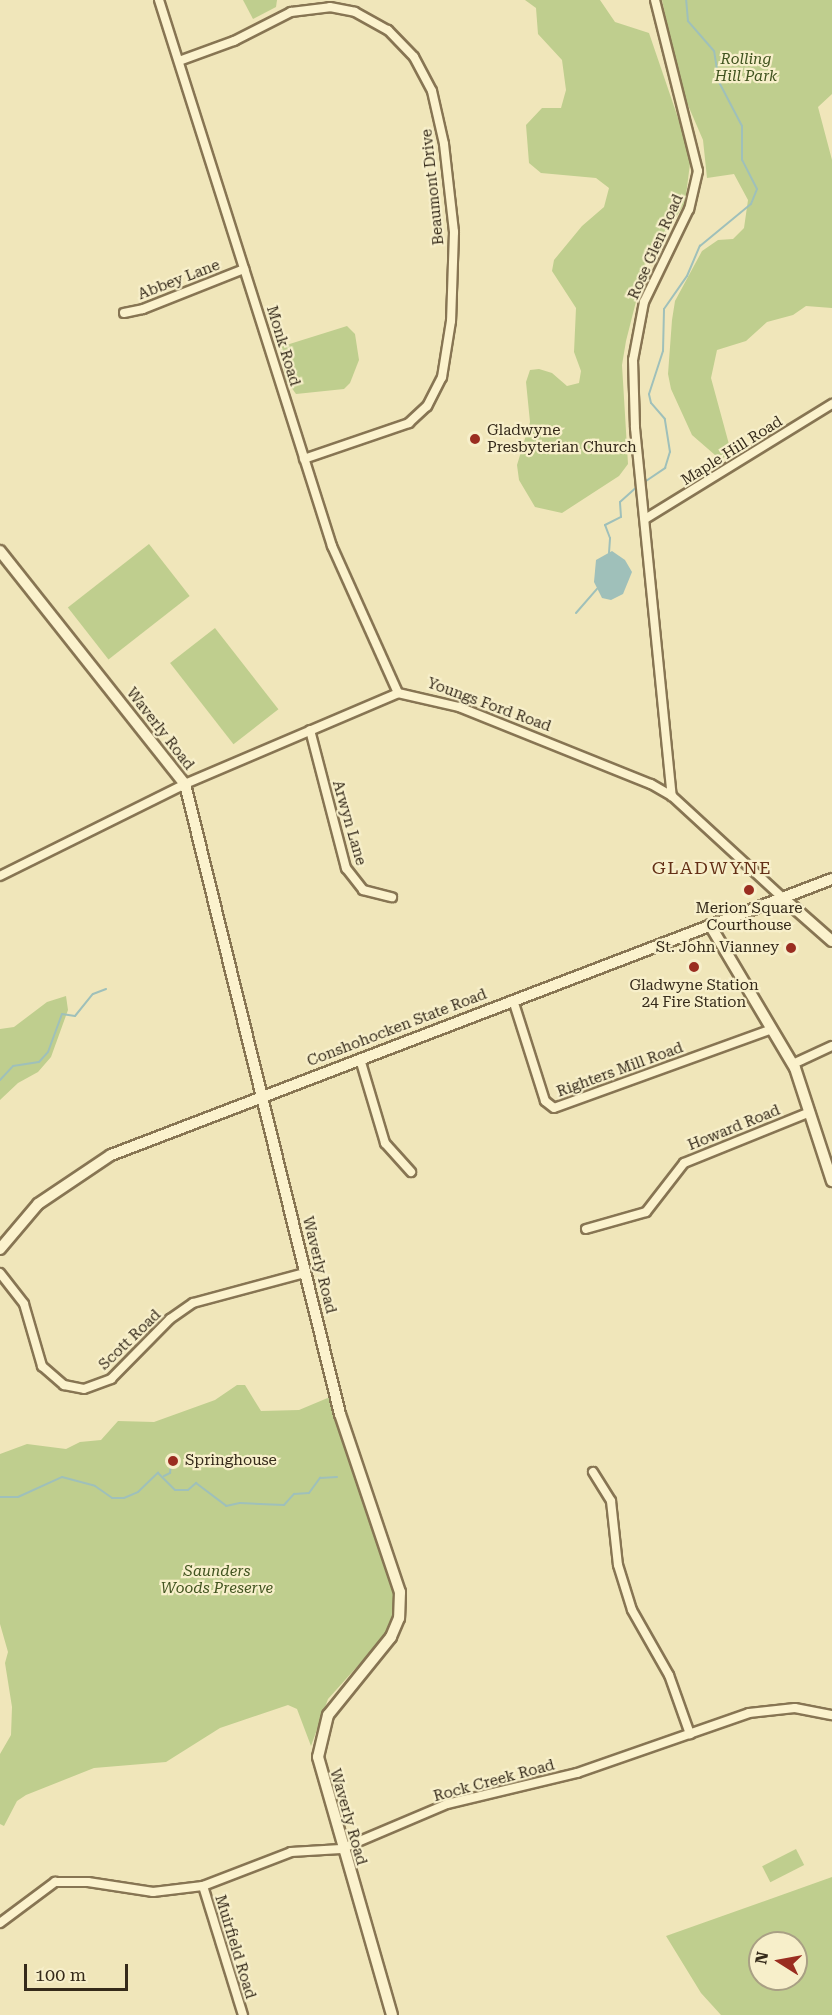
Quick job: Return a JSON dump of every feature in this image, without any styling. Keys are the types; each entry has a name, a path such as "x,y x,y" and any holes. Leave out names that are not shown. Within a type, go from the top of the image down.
{"street":[{"name":"Monk Road","path":"159,0 332,546 398,693"},
{"name":"Rose Glen Road","path":"655,0 698,171 689,209 656,272 639,317 633,392 672,796"},
{"name":"Beaumont Drive","path":"178,61 234,41 291,12 330,7 355,12 388,30 414,57 432,92 444,144 454,232 451,321 442,377 427,406 401,428 304,459"},
{"name":"Abbey Lane","path":"124,313 143,309 244,268"},
{"name":"Maple Hill Road","path":"645,519 832,405"},
{"name":"Waverly Road","path":"0,551 185,784 340,1414 393,1565 400,1601 396,1627 388,1643 339,1699 320,1737 319,1767 341,1849 392,2015"},
{"path":"0,876 185,784 398,693"},
{"name":"Youngs Ford Road","path":"398,693 459,707 672,796 832,941"},
{"name":"Arwyn Lane","path":"310,730 346,868 363,890 392,897"},
{"name":"Conshohocken State Road","path":"0,1249 38,1204 101,1160 262,1096 832,879"},
{"path":"710,925 793,1064 832,1181"},
{"name":"Righters Mill Road","path":"513,1000 545,1101 554,1108 772,1029"},
{"path":"793,1064 832,1046"},
{"path":"360,1059 385,1143 411,1172"},
{"name":"Howard Road","path":"586,1229 646,1212 684,1163 810,1112"},
{"name":"Scott Road","path":"0,1273 24,1304 42,1366 64,1384 84,1389 111,1379 170,1319 193,1303 305,1272"},
{"path":"593,1472 611,1501 618,1564 632,1610 669,1675 690,1734"},
{"name":"Rock Creek Road","path":"0,1923 55,1882 88,1882 153,1892 202,1886 291,1852 341,1849 447,1804 577,1773 690,1734 773,1709 795,1708 832,1715"},
{"name":"Muirfield Road","path":"202,1886 243,2015"}],"green space":[{"path":"243,0 277,0 276,7 253,19"},
{"path":"525,0 600,0 615,22 649,33 691,156 685,203 645,266 626,341 622,365 628,464 619,476 562,513 535,507 519,480 517,465 530,422 526,382 530,370 539,369 552,373 567,386 579,383 581,371 574,352 576,308 552,271 554,260 582,226 604,207 609,188 596,178 541,173 529,163 526,125 542,108 561,108 566,90 562,60 538,34 536,8"},
{"name":"Rolling Hill Park","path":"662,0 832,0 832,94 818,107 832,160 832,308 806,306 793,315 767,322 746,341 717,350 711,378 730,448 726,459 715,455 692,435 671,389 668,374 672,320 675,301 702,251 718,240 733,239 744,228 748,200 734,174 707,178 703,140 681,89"},
{"path":"347,326 355,334 359,360 350,383 344,389 296,394 286,380 280,347"},
{"path":"149,544 190,596 108,659 68,607"},
{"path":"215,628 278,709 233,744 170,663"},
{"path":"66,996 68,1010 51,1057 38,1072 18,1083 0,1100 0,1029 14,1027 47,1002"},
{"name":"Saunders Woods Preserve","path":"237,1385 245,1385 261,1411 299,1410 330,1397 367,1517 389,1571 396,1598 389,1631 328,1699 311,1746 297,1709 288,1705 220,1728 166,1762 94,1768 26,1795 17,1801 4,1826 0,1824 0,1754 11,1735 12,1707 5,1663 8,1652 0,1624 0,1454 27,1444 66,1449 80,1442 101,1440 118,1421 154,1422 215,1400"},
{"path":"796,1849 804,1865 770,1882 762,1866"},
{"path":"832,1877 832,2015 721,2015 701,1993 666,1936"}],"water":[{"path":"612,551 625,560 632,572 623,594 611,600 602,598 594,582 596,560"}],"waterway":[{"path":"643,483 665,468 670,452 665,419 651,403 649,394 663,351 664,309 687,276 700,246 751,204 757,189 742,160 742,126 719,82 714,51 688,21 686,0"},
{"path":"609,553 610,538 605,525 621,517 620,502 638,486"},
{"path":"576,613 597,589"},
{"path":"0,1080 13,1066 39,1062 48,1052 62,1014 75,1016 93,994 106,989"},
{"path":"164,1476 170,1473 171,1463"},
{"path":"0,1497 18,1497 62,1477 95,1486 112,1498 124,1498 138,1492 158,1473 175,1490 188,1490 196,1483 226,1506 240,1503 284,1505 294,1494 309,1493 320,1478 337,1477"}],"place":[{"name":"Gladwyne Presbyterian Church","path":"475,439"},
{"name":"Merion Square Courthouse","path":"749,890"},
{"name":"St. John Vianney","path":"791,948"},
{"name":"Gladwyne Station 24 Fire Station","path":"694,967"},
{"name":"Springhouse","path":"173,1461"}],"district":[{"name":"GLADWYNE","path":"712,868"}]}
